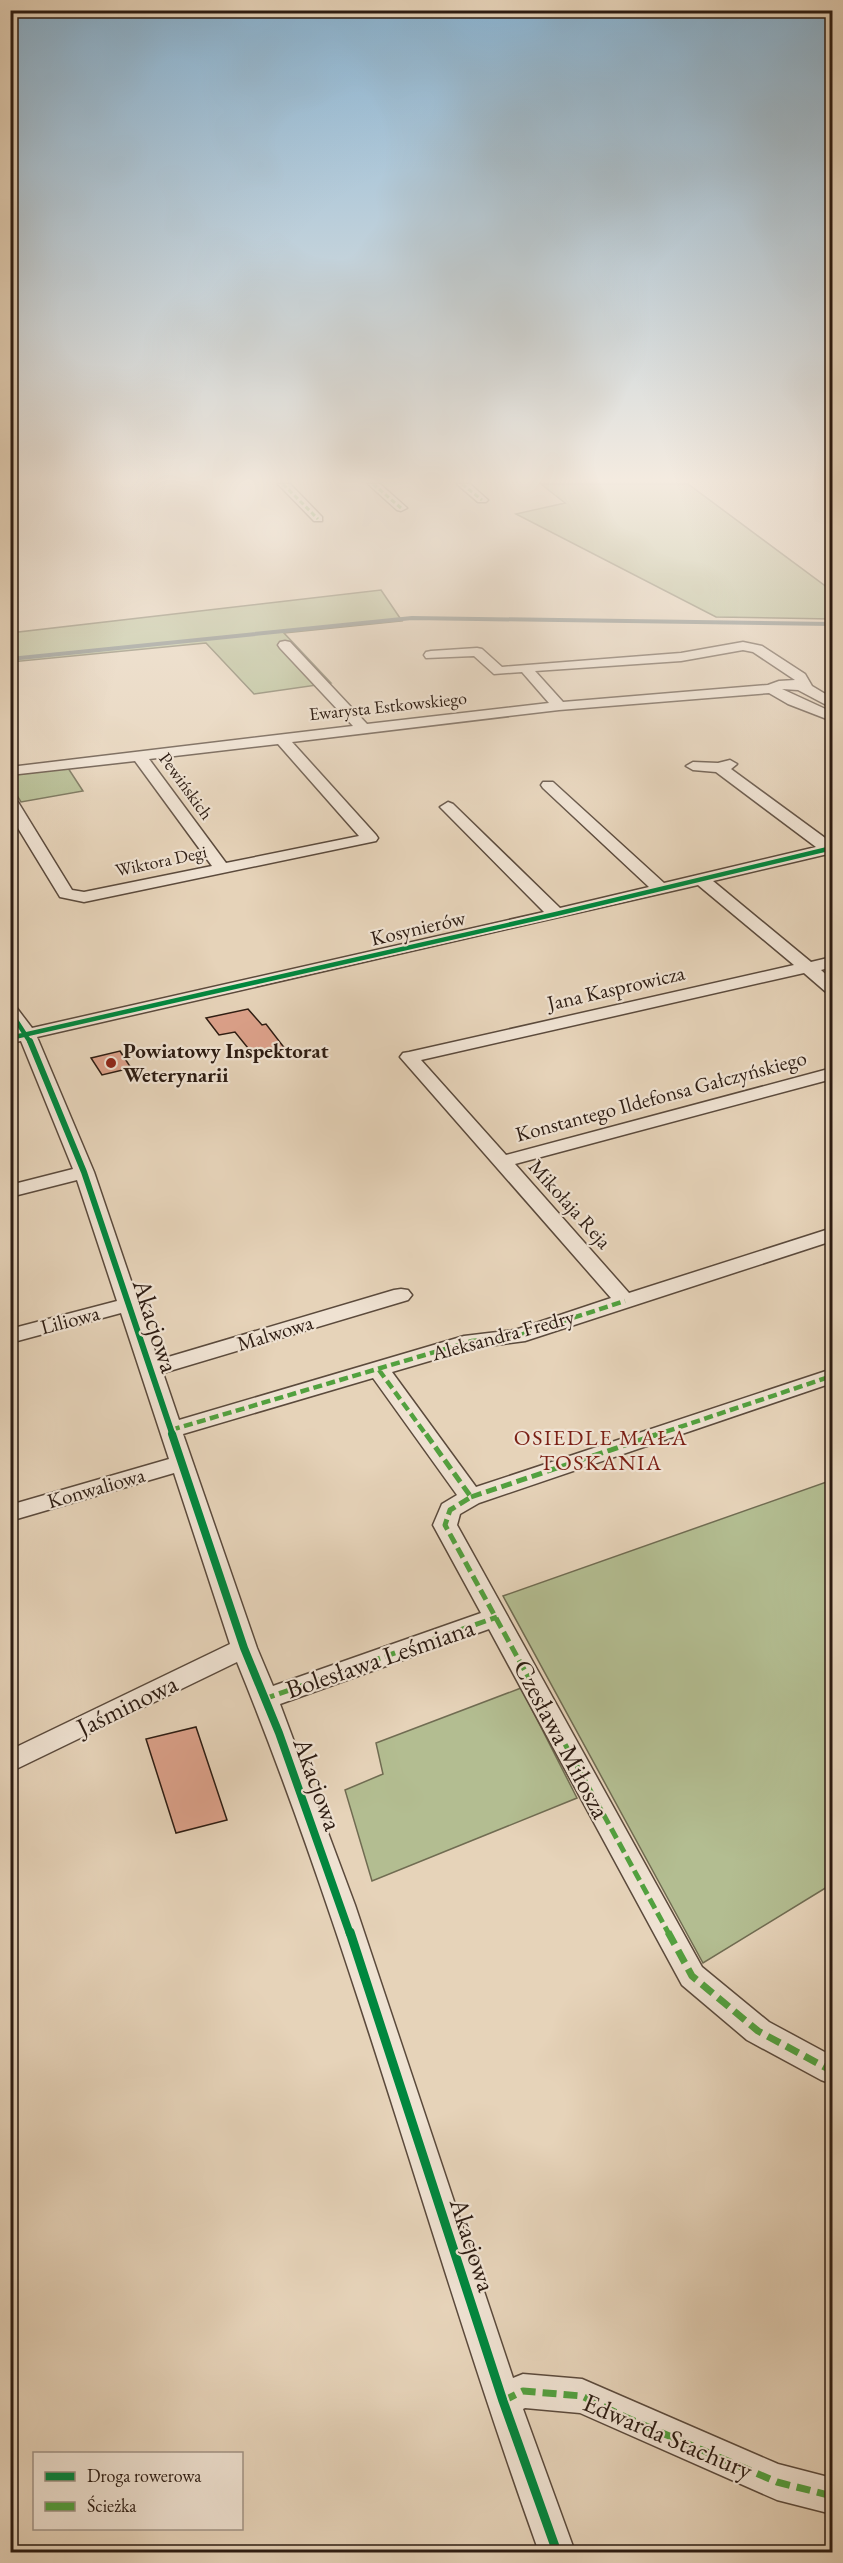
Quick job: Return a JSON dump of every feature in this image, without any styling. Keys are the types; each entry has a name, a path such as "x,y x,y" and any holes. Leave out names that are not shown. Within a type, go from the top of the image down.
{"street":[{"path":"285,645 363,728"},
{"path":"431,656 477,652 499,671 681,657 743,646 757,648 800,677 805,686 832,704"},
{"path":"525,668 559,706"},
{"name":"Ewarysta Estkowskiego","path":"10,771 559,706 771,688 788,683 805,686"},
{"path":"771,688 793,701 832,717"},
{"name":"Wiktora Degi","path":"10,802 66,894 84,897 370,838 281,738"},
{"name":"Pewińskich","path":"139,756 222,869"},
{"path":"693,766 725,766 831,849"},
{"path":"548,785 661,889"},
{"path":"448,807 556,914"},
{"name":"Kosynierów","path":"19,1036 831,849"},
{"path":"702,880 832,988"},
{"name":"Jana Kasprowicza","path":"409,1057 832,962"},
{"name":"Akacjowa","path":"10,1011 19,1036 84,1172 244,1648 279,1732 341,1905 503,2401 557,2553"},
{"name":"Mikołaja Reja","path":"409,1057 624,1301"},
{"name":"Konstantego Ildefonsa Gałczyńskiego","path":"501,1162 832,1073"},
{"path":"10,1191 84,1172"},
{"name":"Aleksandra Fredry","path":"171,1430 472,1341 517,1336 832,1234"},
{"name":"Malwowa","path":"149,1370 401,1295"},
{"name":"Liliowa","path":"10,1336 129,1304"},
{"path":"379,1370 471,1497 832,1376"},
{"name":"Konwaliowa","path":"10,1513 181,1463"},
{"name":"Czesława Miłosza","path":"471,1497 450,1510 446,1525 692,1976 758,2031 832,2071"},
{"name":"Bolesława Leśmiana","path":"264,1699 497,1617"},
{"name":"Jaśminowa","path":"10,1761 244,1648"},
{"name":"Edwarda Stachury","path":"503,2401 523,2391 582,2396 625,2417 777,2482 832,2496"}],"green space":[{"path":"264,604 390,604 402,621 284,633 331,683 254,694 206,643 11,662 10,633"},
{"path":"690,604 832,604 832,619 716,617"},
{"path":"68,768 83,791 21,802 11,786 13,775"},
{"path":"832,1480 832,1884 703,1963 503,1596"},
{"path":"521,1688 577,1798 372,1881 345,1790 383,1774 376,1743"}],"building":[{"path":"248,1009 262,1025 266,1024 286,1050 256,1058 235,1032 219,1035 206,1018"},
{"name":"Powiatowy Inspektorat Weterynarii","path":"120,1051 131,1068 102,1075 91,1058"},
{"path":"196,1727 227,1820 176,1833 146,1739"}],"waterway":[{"path":"10,659 412,618 832,624"}],"marked path":[{"path":"171,1430 472,1341 517,1336 625,1301"},
{"path":"379,1370 471,1497 450,1510 445,1525 692,1976 758,2031 832,2071"},
{"path":"471,1497 832,1376"},
{"path":"264,1699 497,1617"},
{"path":"503,2401 523,2391 582,2396 625,2417 777,2482 832,2496"}],"cycle path":[{"path":"10,1038 556,914 832,848"},
{"path":"10,1011 27,1034 84,1172 244,1648 279,1733 341,1905 503,2401 557,2552"}],"place":[{"name":"Powiatowy Inspektorat Weterynarii","path":"111,1063"}],"district":[{"name":"OSIEDLE MAŁA TOSKANIA","path":"601,1450"}]}
